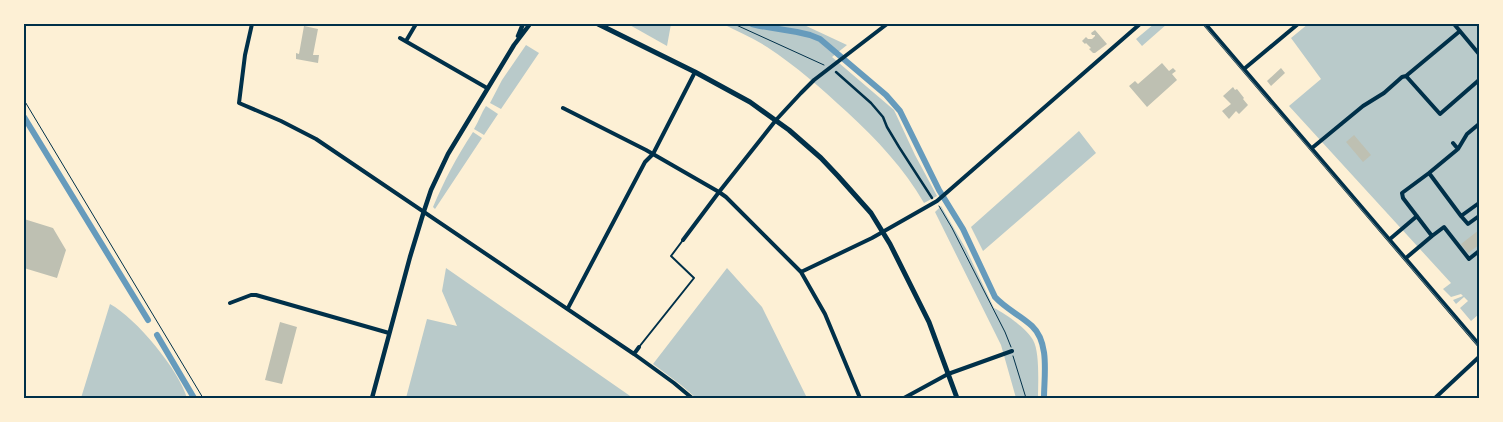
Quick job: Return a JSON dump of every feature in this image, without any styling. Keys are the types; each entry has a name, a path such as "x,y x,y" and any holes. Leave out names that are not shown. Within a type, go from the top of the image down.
{"main road":[{"path":"598,24 733,91 762,109 813,151 838,176 863,204 883,232 924,312 957,398"}],"street":[{"path":"252,24 245,55 239,102 316,139 502,266 568,308 674,383 692,398"},
{"path":"406,41 416,24"},
{"path":"514,44 523,24"},
{"path":"372,398 424,211 444,163 514,44 530,24"},
{"path":"683,240 776,120 814,80 887,24"},
{"path":"801,272 883,232 937,202 1140,24"},
{"path":"1205,24 1479,345"},
{"path":"1244,70 1298,24"},
{"path":"1454,24 1479,54"},
{"path":"1312,148 1363,106 1406,76 1460,31"},
{"path":"400,38 487,88"},
{"path":"568,308 645,162 653,154 695,72"},
{"path":"836,72 871,103 883,117 898,147 932,198"},
{"path":"1406,76 1440,114 1479,80"},
{"path":"563,108 653,154 719,192 801,272 825,314 860,398"},
{"path":"1432,236 1403,198 1402,194 1458,149 1467,134 1479,124"},
{"path":"1453,143 1458,149"},
{"path":"1428,173 1468,224 1479,216"},
{"path":"1461,216 1479,203"},
{"path":"1390,239 1417,216"},
{"path":"1406,258 1444,227 1469,259 1479,251"},
{"path":"230,303 251,295 389,333"},
{"path":"634,354 639,347"},
{"path":"904,398 948,374 1012,351"},
{"path":"1435,398 1479,358"}],"lane":[{"path":"639,347 694,278 671,256 683,240"}],"path":[{"path":"734,24 825,66"},
{"path":"24,100 203,398"},
{"path":"937,202 1005,332 1026,398"}],"shaded area":[{"path":"628,24 671,24 667,46"},
{"path":"723,24 742,24 744,26 758,24 802,24 847,45 832,57 894,110 937,196 924,203 908,178 889,155 828,95 778,54"},
{"path":"1154,24 1167,24 1142,46 1136,39"},
{"path":"1308,24 1479,24 1479,314 1471,321 1460,308 1468,301 1464,297 1456,304 1453,300 1463,296 1461,294 1451,297 1443,289 1451,283 1289,106 1321,79 1291,38"},
{"path":"526,45 539,53 501,109 490,103 502,80"},
{"path":"486,106 498,114 484,135 474,129"},
{"path":"1079,131 1096,153 983,251 971,227"},
{"path":"473,132 482,138 435,209 433,207 446,178"},
{"path":"941,206 966,249 994,308 1026,331 1033,340 1038,360 1038,398 1016,398 1001,345 935,212"},
{"path":"446,268 633,398 406,398 427,319 457,326 442,291"},
{"path":"727,268 762,307 807,398 696,398 653,364"},
{"path":"110,304 132,321 155,346 175,373 187,398 81,398"}],"building":[{"path":"304,26 318,29 313,55 319,55 318,63 296,59 296,53 299,54"},
{"path":"1095,30 1107,44 1093,53 1089,49 1091,48 1082,41 1086,37 1092,39 1095,35 1091,33"},
{"path":"1162,63 1169,71 1173,68 1176,71 1172,74 1177,80 1147,107 1129,86 1135,81 1138,84"},
{"path":"1281,68 1285,73 1271,86 1267,81"},
{"path":"1233,87 1235,90 1237,89 1248,105 1239,114 1236,111 1229,119 1222,111 1231,104 1223,96"},
{"path":"1354,135 1371,155 1363,162 1346,142"},
{"path":"24,219 53,228 66,250 57,278 24,268"},
{"path":"1479,230 1479,245 1468,253 1461,244"},
{"path":"280,322 297,327 282,384 265,380"}],"waterway":[{"path":"752,24 797,32 820,39 886,95 900,111 939,190 963,229 995,297 1032,326 1038,333 1044,350 1045,360 1044,398"},
{"path":"24,117 148,320"},
{"path":"157,335 194,398"}],"tram line":[{"path":"1203,24 1479,347"}]}
